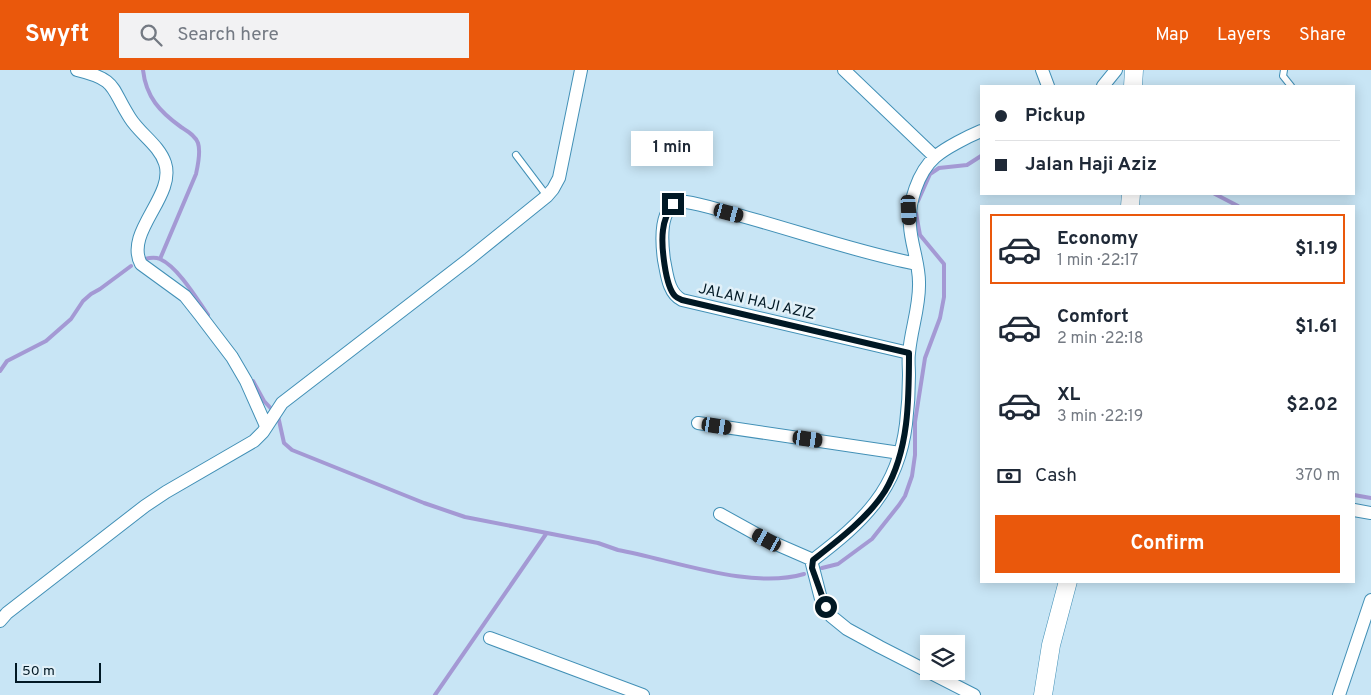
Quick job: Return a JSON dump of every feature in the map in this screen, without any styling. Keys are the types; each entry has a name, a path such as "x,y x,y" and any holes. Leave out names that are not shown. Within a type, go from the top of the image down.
{"street":[{"path":"77,70 104,78 112,85 133,123 160,153 166,164 167,174 164,184 138,242 138,257 141,264 185,296 232,357 269,421"},
{"path":"0,621 7,613 145,506 254,441 282,403 469,259 547,196 559,178 581,70"},
{"path":"844,70 935,157"},
{"path":"1042,70 1048,85"},
{"path":"1104,85 1111,79 1116,70"},
{"path":"1133,85 1134,70"},
{"path":"974,695 880,648 847,629 831,616 821,599 812,568 813,560 844,536 878,502 892,476 900,453 906,426 909,353 919,282 911,240 909,210 914,190 935,157 980,132"},
{"name":"JALAN HAJI AZIZ","path":"909,353 682,300 676,297 670,287 666,273 662,230 666,214 673,204 684,201 883,257 917,264"},
{"path":"698,423 900,453"},
{"path":"1355,510 1371,513"},
{"path":"720,514 767,540 813,560"},
{"path":"1043,695 1051,645 1067,583"},
{"path":"1340,695 1371,600"},
{"path":"490,638 643,695"}],"lane":[{"path":"1284,70 1283,76 1290,85"},
{"path":"516,155 547,196"}],"waterway":[{"path":"143,70 147,88 155,103 167,116 193,135 197,140 199,150 196,174 160,259"},
{"path":"918,201 930,174 939,168 967,165 980,157"},
{"path":"1217,195 1236,205"},
{"path":"822,568 838,564 872,539 905,496 912,476 915,455 915,422 925,358 940,318 944,297 944,264 920,235 916,213"},
{"path":"145,259 160,259 174,269 187,284 208,315"},
{"path":"0,371 7,361 46,341 71,319 83,301 131,266"},
{"path":"253,381 264,401 278,416 284,443 292,450 424,503 465,517 598,543 618,550 712,572 760,578 783,578 804,574"},
{"path":"1355,495 1371,498"},
{"path":"435,695 546,534"}],"route":[{"path":"673,204 666,214 662,230 666,273 670,287 676,297 682,300 909,353 906,426 897,464 892,476 878,502 844,536 813,560 812,568 821,599 826,607"}]}
